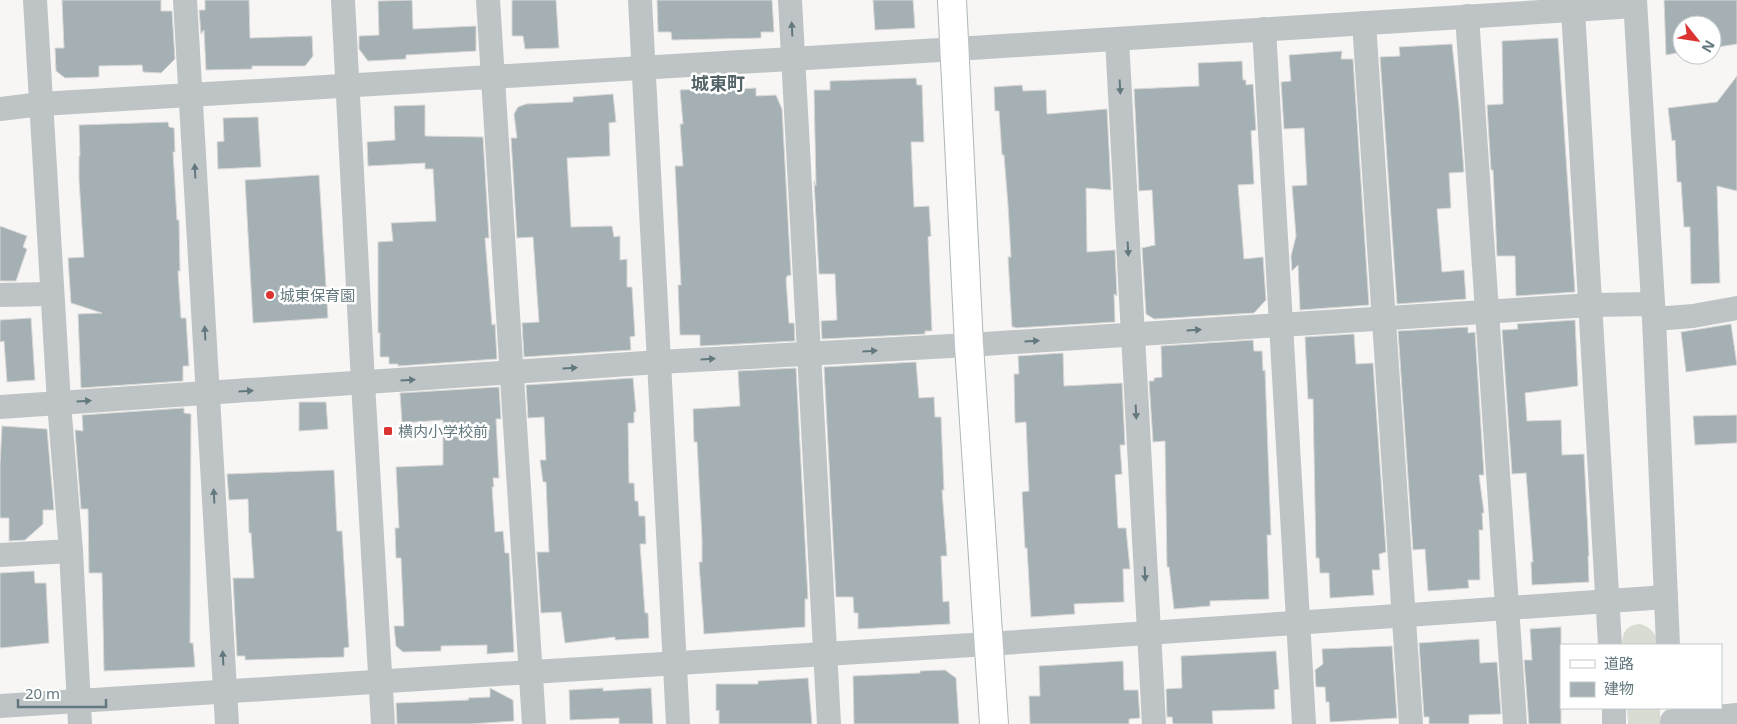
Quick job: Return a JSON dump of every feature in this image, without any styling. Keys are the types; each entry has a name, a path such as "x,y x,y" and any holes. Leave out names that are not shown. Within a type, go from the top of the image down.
{"street":[{"path":"34,0 80,713"},
{"path":"185,0 227,724"},
{"path":"343,0 383,724"},
{"path":"488,0 534,724"},
{"path":"640,0 678,724"},
{"path":"790,0 828,724"},
{"path":"952,0 956,49 969,345 994,724"},
{"path":"0,109 41,104 492,78 1573,10 1635,3 1654,311 1668,644"},
{"path":"1573,10 1610,644"},
{"path":"1467,16 1515,724"},
{"path":"1364,23 1411,724"},
{"path":"1264,29 1304,724"},
{"path":"1117,38 1154,724"},
{"path":"0,295 52,294"},
{"path":"0,407 659,362 969,345 1591,305 1693,316 1737,308"},
{"path":"0,555 71,551"},
{"path":"0,706 80,713 225,692 675,664 825,652 988,644 1666,597"},
{"path":"1614,709 1614,724"},
{"path":"1672,718 1737,715"}],"shaded area":[{"path":"1640,624 1647,627 1653,632 1657,644 1622,644 1624,632 1632,626"},
{"path":"1627,709 1660,709 1660,724 1628,724"}],"building":[{"path":"62,0 161,0 161,11 172,11 175,59 161,73 143,72 142,65 99,66 99,77 65,78 56,71 55,48 64,48"},
{"path":"205,0 249,0 250,38 312,36 313,56 305,66 252,66 252,69 206,70 204,30 201,34 199,10 205,10"},
{"path":"412,0 413,29 476,26 476,51 406,55 406,59 368,61 359,49 359,36 379,35 378,1"},
{"path":"512,0 556,0 559,48 525,49 523,36 512,36"},
{"path":"657,0 772,0 774,32 761,32 761,38 672,40 671,32 658,32"},
{"path":"873,0 913,0 915,28 875,30"},
{"path":"1664,0 1737,0 1737,44 1722,46 1722,15 1672,15 1672,54 1666,55"},
{"path":"1558,38 1575,292 1516,296 1515,256 1497,256 1493,170 1491,170 1487,105 1503,104 1502,41"},
{"path":"1452,44 1464,172 1449,173 1451,208 1437,209 1442,272 1464,270 1466,299 1397,304 1380,57 1400,56 1399,47"},
{"path":"1342,51 1341,59 1353,59 1369,305 1300,310 1298,265 1292,271 1291,256 1296,236 1292,186 1307,185 1304,128 1284,129 1281,82 1291,81 1289,55"},
{"path":"1242,61 1243,80 1246,80 1246,85 1253,84 1256,130 1251,131 1254,184 1238,185 1244,259 1263,257 1266,300 1254,313 1154,319 1146,314 1142,248 1155,245 1152,190 1139,191 1134,89 1199,86 1198,63"},
{"path":"1737,76 1737,191 1717,186 1720,283 1691,284 1690,227 1684,227 1681,182 1677,182 1675,140 1672,141 1668,108 1717,102"},
{"path":"916,78 917,85 922,85 924,142 911,142 914,207 929,206 931,236 928,237 932,331 925,331 925,334 822,339 821,321 837,320 835,274 819,274 814,181 816,186 814,90 830,90 830,81"},
{"path":"1022,85 1023,91 1046,90 1047,114 1107,109 1111,190 1086,188 1087,252 1115,250 1117,296 1114,294 1115,322 1012,327 1008,257 1011,257 1008,205 999,111 995,111 994,87"},
{"path":"720,88 720,90 756,88 756,96 776,95 782,109 791,275 787,276 786,279 789,323 794,323 795,341 700,346 700,335 680,335 678,285 681,285 675,166 683,166 680,124 683,124 680,90"},
{"path":"613,94 616,122 609,123 610,156 567,158 571,227 612,226 614,237 620,236 620,260 627,259 627,287 632,287 635,336 630,337 631,350 524,357 522,323 539,322 533,237 517,238 511,138 517,138 514,114 518,107 526,104 573,102 573,97"},
{"path":"425,105 425,136 483,137 489,238 485,238 492,325 495,324 497,359 398,366 398,364 389,364 389,357 380,357 380,333 378,333 378,242 393,241 391,223 436,221 433,169 425,169 425,163 368,166 367,142 395,140 394,106"},
{"path":"258,117 261,167 218,169 217,142 224,141 223,118"},
{"path":"168,122 169,127 174,128 175,152 173,152 177,220 179,220 180,271 178,271 181,318 186,318 189,366 183,366 183,381 81,388 78,314 102,313 71,303 68,258 84,257 79,180 79,125"},
{"path":"319,175 328,318 253,323 245,180"},
{"path":"0,226 27,236 23,247 27,249 16,281 0,281"},
{"path":"31,318 35,380 7,382 4,341 0,342 0,320"},
{"path":"1575,320 1578,386 1525,393 1527,421 1561,420 1562,455 1584,454 1589,582 1532,585 1531,562 1533,562 1526,473 1512,474 1502,330 1518,329 1517,324"},
{"path":"1731,324 1737,365 1686,372 1681,332"},
{"path":"1468,327 1468,333 1475,332 1484,475 1479,475 1484,513 1482,513 1483,530 1479,530 1480,580 1468,580 1469,588 1428,591 1425,549 1413,550 1398,331"},
{"path":"1354,334 1356,364 1373,363 1386,552 1379,554 1380,570 1372,570 1374,595 1330,598 1329,573 1320,573 1319,558 1316,558 1313,399 1308,399 1305,337"},
{"path":"1253,340 1254,351 1262,351 1263,371 1265,370 1271,535 1267,535 1269,599 1210,601 1210,606 1174,609 1169,567 1167,567 1165,441 1153,442 1149,381 1162,377 1161,346"},
{"path":"1063,353 1064,386 1122,383 1125,445 1120,445 1122,474 1115,475 1118,528 1126,528 1130,569 1123,569 1124,602 1074,604 1075,614 1031,617 1022,492 1029,491 1026,422 1015,423 1014,374 1019,374 1018,356"},
{"path":"916,362 919,398 934,397 935,417 941,417 944,490 942,490 947,556 941,556 943,602 949,601 950,624 858,629 858,613 854,613 853,597 836,597 824,367"},
{"path":"796,368 808,599 805,599 805,627 704,634 699,562 702,562 702,539 697,442 694,442 693,409 740,406 738,371"},
{"path":"633,378 636,412 634,412 634,423 628,423 629,483 634,483 635,501 638,501 639,516 645,516 646,544 640,544 645,613 648,613 649,638 615,640 615,637 565,643 561,612 541,613 537,552 549,552 546,482 543,482 540,460 546,460 544,417 528,418 526,385"},
{"path":"499,387 501,419 496,419 499,478 493,478 494,487 492,487 495,532 503,531 505,553 509,553 514,652 487,654 487,645 441,646 441,651 403,652 396,646 394,626 404,626 401,558 396,558 395,528 399,528 396,467 443,465 443,420 402,423 400,393"},
{"path":"299,402 326,402 328,429 299,431"},
{"path":"184,408 184,413 191,414 190,643 193,643 195,667 104,671 102,573 89,573 88,509 81,509 75,430 83,431 82,415"},
{"path":"1737,415 1737,443 1695,445 1693,416"},
{"path":"2,426 47,429 54,510 43,510 43,524 25,540 9,541 9,518 0,518"},
{"path":"334,470 337,531 342,531 349,647 344,648 344,657 245,660 245,656 237,656 233,578 254,578 251,533 249,533 248,499 229,500 227,474"},
{"path":"34,571 35,583 46,583 49,643 0,648 0,573"},
{"path":"1561,627 1561,724 1529,724 1524,660 1532,660 1530,629"},
{"path":"1479,639 1480,663 1497,662 1501,714 1469,715 1469,724 1429,724 1429,717 1424,717 1419,643"},
{"path":"1392,646 1397,718 1330,722 1329,702 1326,702 1325,687 1316,687 1315,670 1323,664 1322,649"},
{"path":"1276,651 1279,689 1274,690 1275,709 1212,711 1213,724 1173,724 1172,717 1167,717 1166,689 1182,688 1181,656"},
{"path":"1123,661 1124,690 1138,690 1140,718 1129,719 1129,724 1030,724 1029,696 1040,696 1039,666"},
{"path":"945,670 956,678 959,724 854,724 853,676"},
{"path":"808,678 812,724 719,724 719,710 716,711 716,684 758,684 758,681"},
{"path":"490,688 513,700 514,721 471,724 397,724 396,703 469,700 468,698 490,697"},
{"path":"603,688 603,691 651,688 653,724 619,724 619,718 570,720 569,690"}],"place":[{"name":"城東保育園","path":"270,295"},
{"name":"横内小学校前","path":"388,431"}],"district":[{"name":"城東町","path":"718,83"}]}
